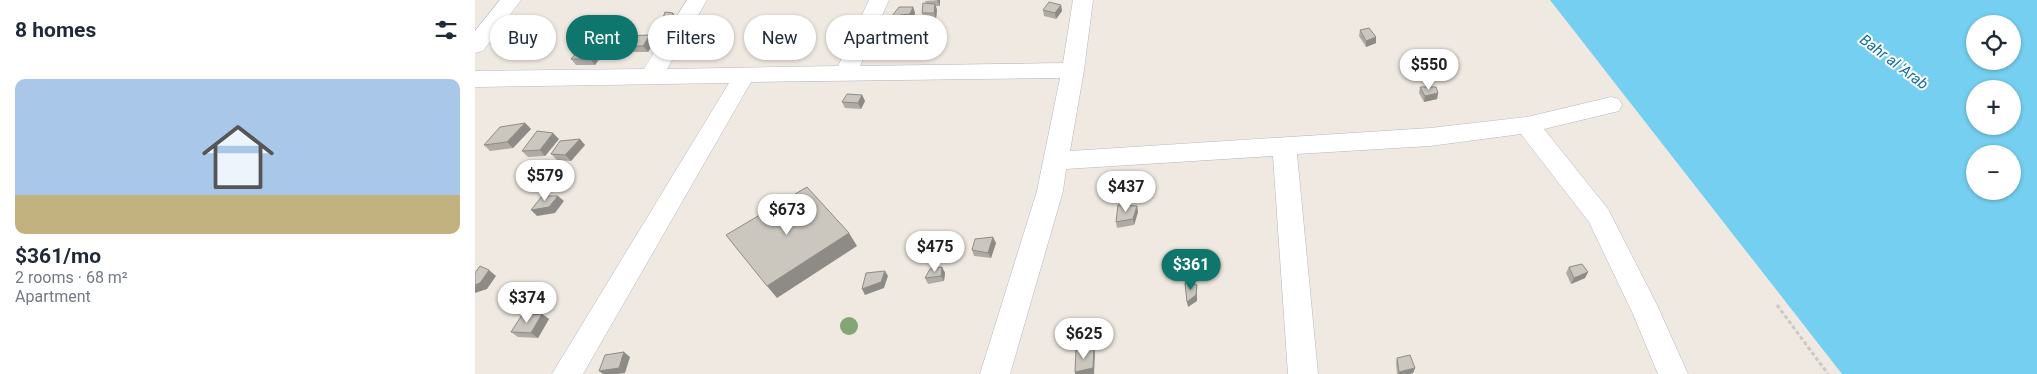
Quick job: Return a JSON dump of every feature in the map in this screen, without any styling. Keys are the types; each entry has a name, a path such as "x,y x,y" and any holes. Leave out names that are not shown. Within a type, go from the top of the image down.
{"street":[{"path":"475,46 511,0"},
{"path":"651,76 697,0"},
{"path":"846,73 879,0"},
{"path":"995,374 1050,191 1073,70 1083,0"},
{"path":"475,79 1073,70"},
{"path":"567,374 745,74"},
{"path":"1056,161 1430,138 1527,125 1611,105"},
{"path":"1527,125 1599,216 1647,314 1673,374"},
{"path":"1284,147 1303,374"}],"path":[{"path":"1777,305 1828,374"}],"water":[{"name":"Bahr al 'Arab","path":"1550,0 2037,0 2037,374 1842,374"}],"building":[{"path":"1049,2 1061,5 1055,13 1043,10"},
{"path":"923,3 935,4 934,13 922,13"},
{"path":"899,7 913,7 910,14 893,15"},
{"path":"665,12 673,13 673,15 664,15"},
{"path":"1369,28 1376,37 1366,41 1360,30"},
{"path":"638,35 648,35 643,46 638,46"},
{"path":"1420,87 1436,87 1438,93 1425,96"},
{"path":"847,94 862,95 858,103 842,102"},
{"path":"525,123 507,142 484,145 500,127"},
{"path":"537,131 553,133 540,150 522,151"},
{"path":"580,139 565,155 551,154 560,141"},
{"path":"807,187 849,233 767,286 726,235"},
{"path":"542,196 558,196 549,207 531,210"},
{"path":"1118,205 1137,206 1133,219 1116,222"},
{"path":"993,237 988,253 972,250 975,239"},
{"path":"1582,264 1588,272 1574,278 1569,267"},
{"path":"480,266 489,270 480,283 475,285 475,273"},
{"path":"942,267 941,276 925,278 930,269"},
{"path":"885,271 881,282 862,289 866,273"},
{"path":"1185,283 1197,285 1196,295 1187,302"},
{"path":"542,314 531,333 511,332 522,315"},
{"path":"1094,349 1093,368 1075,372 1076,350"},
{"path":"624,352 619,368 599,371 605,355"},
{"path":"1410,355 1415,368 1399,372 1397,358"}]}
